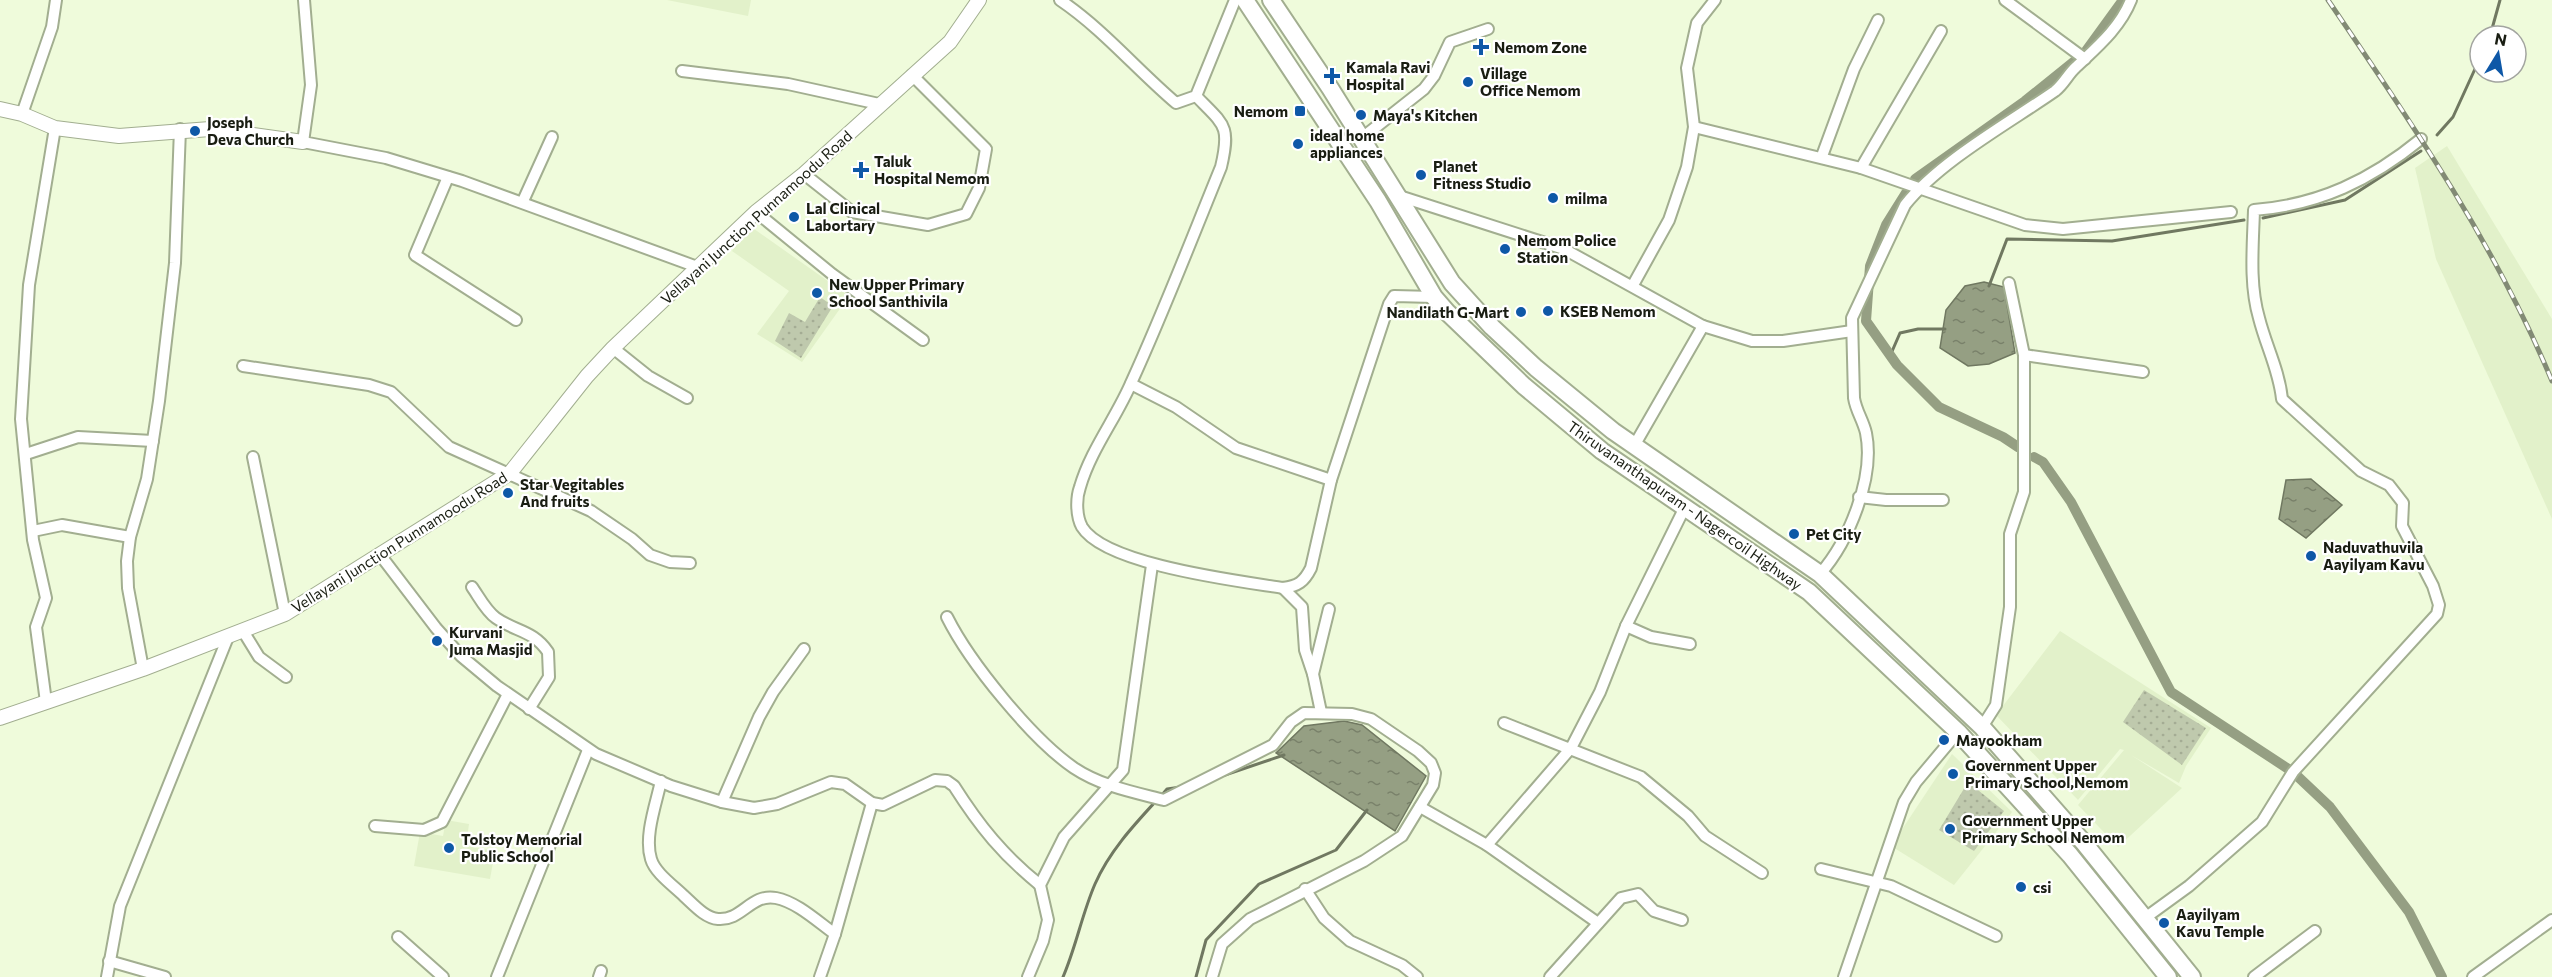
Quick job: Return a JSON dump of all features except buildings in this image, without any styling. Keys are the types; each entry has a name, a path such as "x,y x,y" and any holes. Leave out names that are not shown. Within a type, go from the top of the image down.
{"main road":[{"name":"Thiruvananthapuram - Nagercoil Highway","path":"1245,0 1378,201 1434,297 1480,346 1558,416 1602,450 1809,592 1959,732 2070,855 2168,977"},
{"name":"Thiruvananthapuram - Nagercoil Highway","path":"1271,0 1362,138 1395,195 1452,283 1470,305 1536,368 1634,446 1820,574 1982,727 2084,843 2192,977"},
{"path":"1378,201 1395,195"}],"street":[{"path":"22,114 51,27 56,0"},
{"path":"303,142 311,85 304,0"},
{"name":"Vellayani Junction Punnamoodu Road","path":"0,718 143,669 285,614 381,556 510,473 587,376 613,348 700,268 756,212 804,174 950,42 980,0"},
{"path":"1060,0 1078,12 1146,78 1176,103 1196,96 1235,0"},
{"path":"1633,285 1669,219 1686,167 1694,127 1687,69 1697,23 1715,0"},
{"path":"2005,0 2085,59"},
{"path":"1820,574 1848,530 1866,472 1867,445 1854,398 1852,318 1879,256 1905,205 1918,189 1998,128 2057,90 2074,68 2116,26 2131,0"},
{"path":"1822,156 1854,69 1878,20"},
{"path":"1362,138 1424,89 1434,76 1450,42 1488,29"},
{"path":"1861,168 1941,31"},
{"path":"682,71 788,84 879,104"},
{"path":"804,174 852,212 928,225 966,214 979,188 987,149 912,75"},
{"path":"1196,96 1223,125 1227,140 1221,167 1131,384 1089,462 1078,490 1078,516 1083,528 1097,541 1152,565 1283,588 1297,586 1305,580 1311,568 1331,480 1394,296 1434,297"},
{"path":"0,109 22,114 55,128 119,136 180,129 210,129 303,142 386,158 523,201 700,268"},
{"path":"1694,127 1812,157 1822,156 2025,225 2063,229 2231,212"},
{"path":"46,702 36,627 46,598 33,531 21,419 28,285 55,128"},
{"path":"143,669 128,588 127,561 130,537 147,479 175,263 180,129"},
{"path":"523,201 552,137"},
{"path":"2145,918 2189,886 2262,822 2293,772 2437,614 2439,605 2433,586 2402,526 2403,502 2389,485 2361,471 2282,399 2280,376 2258,316 2253,251 2254,210 2285,208 2314,201 2355,184 2421,139"},
{"path":"448,177 415,255 516,320"},
{"path":"1395,195 1564,249 1633,285 1703,326 1752,341 1783,341 1852,331"},
{"path":"756,212 832,273 923,340"},
{"path":"1982,727 1996,705 2010,607 2010,534 2024,492 2024,355 2009,283"},
{"path":"1634,446 1703,326"},
{"path":"613,348 648,376 687,398"},
{"path":"2024,355 2143,372"},
{"path":"243,366 369,385 391,392 449,447 591,511 632,539 650,555 690,563"},
{"path":"1131,384 1176,407 1236,448 1331,480"},
{"path":"26,454 78,437 153,441"},
{"path":"253,457 285,614"},
{"path":"1859,497 1886,500 1943,500"},
{"path":"1487,845 1571,748 1600,692 1626,626 1685,507"},
{"path":"33,531 62,525 130,537"},
{"path":"381,556 436,628 461,656 508,694 588,750 660,781 722,802 754,808 777,804 831,782 845,784 872,803 883,805 935,780 947,781 954,786 989,838 1010,860 1040,885 1048,920 1043,941 1028,977"},
{"path":"1040,885 1064,837 1123,770 1152,565"},
{"path":"472,587 489,612 498,619 530,633 548,652 549,677 529,709"},
{"path":"1283,588 1302,607 1305,650 1321,712"},
{"path":"1313,674 1329,609"},
{"path":"947,617 963,648 1043,742 1074,768 1110,786 1164,800 1273,745 1291,722 1304,713 1353,714 1371,719 1398,735 1425,757 1435,773 1433,785 1402,836 1364,861 1305,889 1274,909 1250,920 1222,944 1212,977"},
{"path":"1626,626 1651,637 1690,644"},
{"path":"243,631 259,657 286,676"},
{"path":"107,977 120,906 228,637"},
{"path":"722,802 759,717 773,692 804,649"},
{"path":"375,826 424,830 442,822 508,694"},
{"path":"1504,723 1641,777 1688,816 1705,836 1762,873"},
{"path":"1844,977 1878,882 1892,831 1904,802 1916,782 1959,732"},
{"path":"496,977 588,750"},
{"path":"660,781 649,839 651,860 663,876 704,914 718,919 732,917 755,900 764,897 778,898 835,934"},
{"path":"819,977 835,934 872,803"},
{"path":"1420,807 1487,845 1598,923"},
{"path":"1821,868 1891,886 1996,936"},
{"path":"1305,889 1324,918 1350,941 1402,965 1417,977"},
{"path":"1550,977 1621,898 1638,894 1654,911 1682,920"},
{"path":"2473,977 2552,920"},
{"path":"2254,977 2315,931"},
{"path":"398,937 443,977"},
{"path":"109,961 165,977"}],"shaded area":[{"path":"667,0 751,0 748,16"},
{"path":"2447,146 2552,319 2552,519 2436,259 2415,168"},
{"name":"New Upper Primary School Santhivila","path":"750,226 849,296 802,362 757,334 789,291 732,251"},
{"path":"820,297 833,306 801,358 775,341 789,313 805,322"},
{"path":"2060,631 2211,728 2186,766 2179,783 2131,755 2182,788 2118,847 2078,805 2124,750 2120,749 2078,800 1996,715"},
{"path":"2144,690 2206,728 2182,765 2123,722"},
{"name":"Government Upper Primary School Nemom","path":"1952,754 2012,812 1954,885 1891,846"},
{"path":"1968,782 2004,811 1974,851 1939,830"},
{"name":"Tolstoy Memorial Public School","path":"446,820 469,824 466,846 495,851 490,879 414,866 420,832 443,836"}],"water":[{"path":"1984,282 2004,287 2015,353 1989,364 1968,366 1940,348 1946,310 1965,286"},
{"path":"2311,479 2342,505 2306,538 2279,519 2286,480"},
{"path":"1344,721 1362,725 1426,776 1395,831 1276,753 1304,726"}],"waterway":[{"path":"2086,51 2123,0"},
{"path":"2493,24 2500,0"},
{"path":"1915,179 2025,101 2076,60"},
{"path":"2437,135 2453,117 2468,84"},
{"path":"2263,218 2345,200 2421,151"},
{"path":"1906,193 1886,225 1870,266 1866,321 1897,365 1939,407 2003,437 2018,447"},
{"path":"1989,286 2007,239 2112,241 2244,220"},
{"path":"1890,356 1900,333 1918,329 1945,329"},
{"path":"2034,457 2043,462 2071,502 2171,692 2293,772 2330,807 2409,912 2442,977"},
{"path":"1225,775 1284,755"},
{"path":"1161,796 1167,789 1181,787"},
{"path":"1063,977 1090,895 1101,872 1122,840 1156,801"},
{"path":"1196,977 1206,940 1259,884 1336,850 1367,810"}],"railway":[{"path":"2328,0 2420,138 2478,232 2505,281 2552,381"}],"place":[{"name":"Nemom Zone","path":"1481,47"},
{"name":"Kamala Ravi Hospital","path":"1332,76"},
{"name":"Village Office Nemom","path":"1468,82"},
{"name":"Nemom","path":"1300,111"},
{"name":"Maya's Kitchen","path":"1361,115"},
{"name":"Joseph Deva Church","path":"195,131"},
{"name":"ideal home appliances","path":"1298,144"},
{"name":"Taluk Hospital Nemom","path":"861,170"},
{"name":"Planet Fitness Studio","path":"1421,175"},
{"name":"milma","path":"1553,198"},
{"name":"Lal Clinical Labortary","path":"794,217"},
{"name":"Nemom Police Station","path":"1505,249"},
{"name":"New Upper Primary School Santhivila","path":"817,293"},
{"name":"KSEB Nemom","path":"1548,311"},
{"name":"Nandilath G-Mart","path":"1521,312"},
{"name":"Star Vegitables And fruits","path":"508,493"},
{"name":"Pet City","path":"1794,534"},
{"name":"Naduvathuvila Aayilyam Kavu","path":"2311,556"},
{"name":"Kurvani Juma Masjid","path":"437,641"},
{"name":"Mayookham","path":"1944,740"},
{"name":"Government Upper Primary School,Nemom","path":"1953,774"},
{"name":"Government Upper Primary School Nemom","path":"1950,829"},
{"name":"Tolstoy Memorial Public School","path":"449,848"},
{"name":"csi","path":"2021,887"},
{"name":"Aayilyam Kavu Temple","path":"2164,923"}]}
